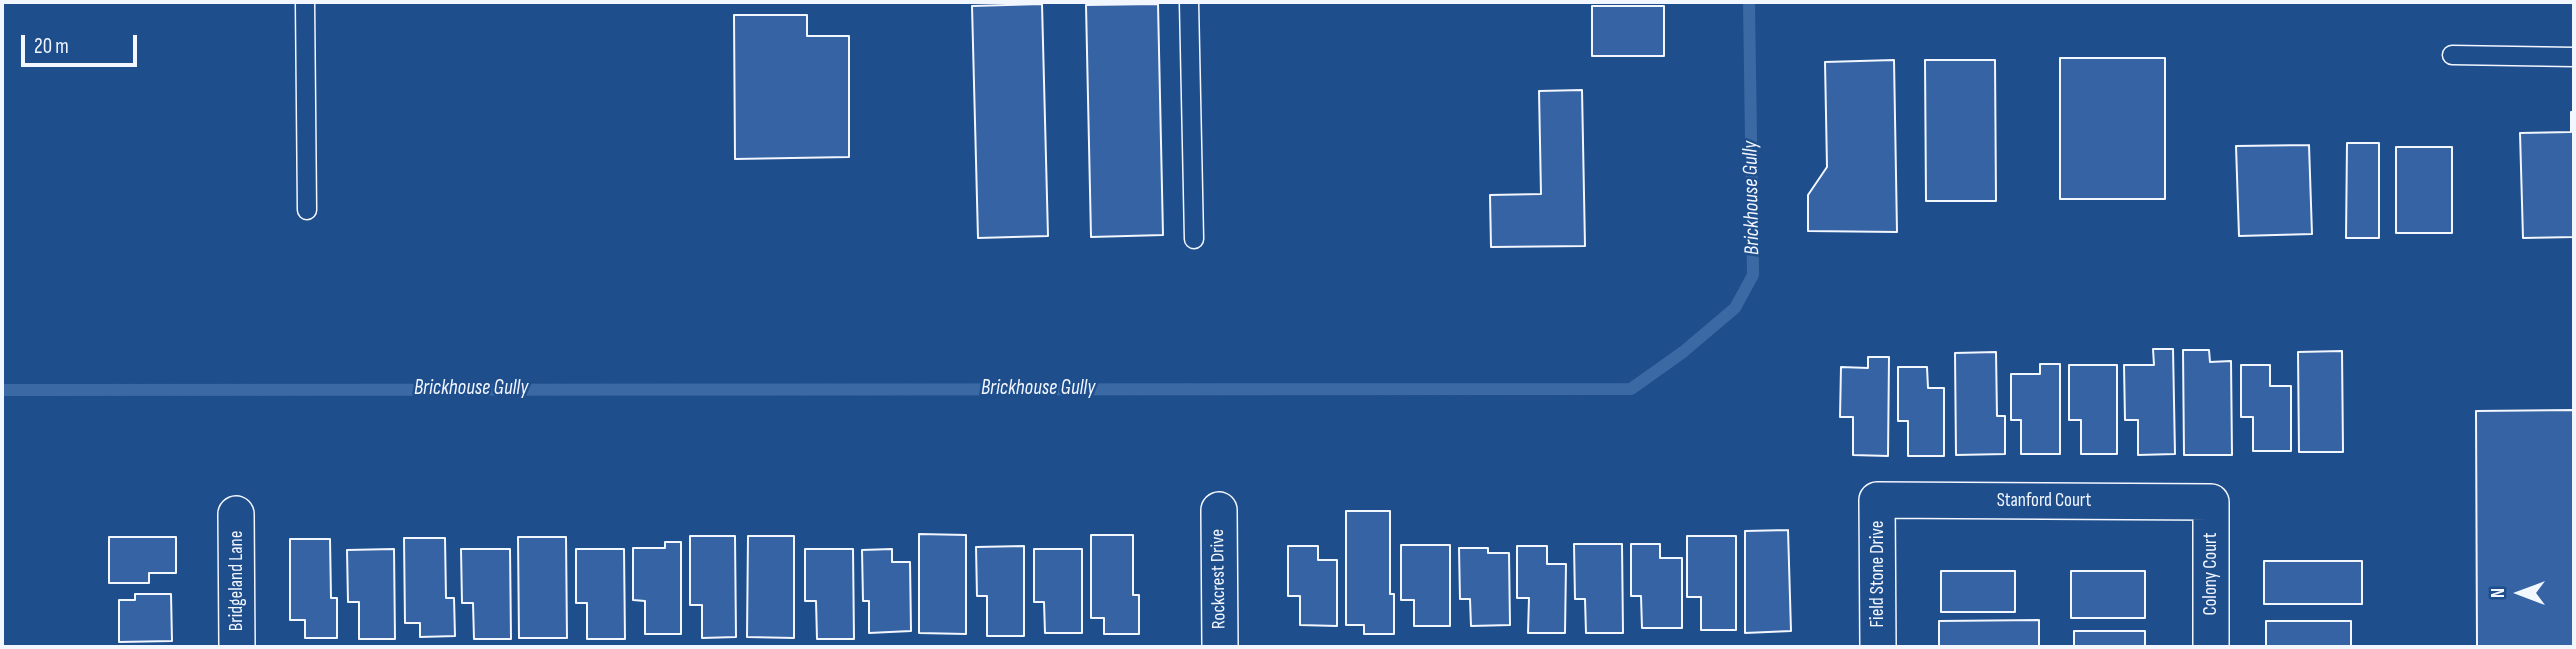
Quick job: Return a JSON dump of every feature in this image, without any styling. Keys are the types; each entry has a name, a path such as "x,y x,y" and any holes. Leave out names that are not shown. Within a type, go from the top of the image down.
{"street":[{"name":"Stanford Court","path":"1877,500 2211,502"},
{"name":"Field Stone Drive","path":"1877,500 1878,647"},
{"name":"Colony Court","path":"2211,502 2211,647"},
{"name":"Rockcrest Drive","path":"1219,510 1220,647"},
{"name":"Bridgeland Lane","path":"236,514 237,647"}],"lane":[{"path":"304,2 307,210"},
{"path":"1189,2 1194,239"},
{"path":"2452,55 2574,57"}],"building":[{"path":"1042,4 1048,236 978,238 972,6"},
{"path":"1158,4 1163,235 1091,237 1086,5"},
{"path":"1592,6 1664,6 1664,56 1592,56"},
{"path":"734,15 807,15 807,36 849,36 849,157 735,159"},
{"path":"2060,58 2165,58 2165,199 2060,199"},
{"path":"1894,60 1897,232 1808,231 1808,195 1827,167 1825,62"},
{"path":"1925,60 1995,60 1996,201 1926,201"},
{"path":"1582,90 1585,246 1491,247 1490,195 1541,194 1539,91"},
{"path":"2571,112 2574,112 2574,237 2523,238 2520,133 2571,132"},
{"path":"2347,143 2379,143 2379,238 2346,238"},
{"path":"2309,145 2312,234 2239,236 2236,146"},
{"path":"2396,147 2452,147 2452,233 2396,233"},
{"path":"2153,349 2173,349 2175,454 2138,455 2138,420 2125,420 2124,365 2154,365"},
{"path":"2183,350 2209,350 2210,362 2231,361 2232,455 2184,455"},
{"path":"2342,351 2343,452 2299,452 2298,352"},
{"path":"1996,352 1997,416 2005,416 2005,454 1956,455 1955,353"},
{"path":"1868,357 1889,357 1888,456 1853,455 1853,417 1840,417 1841,367 1868,368"},
{"path":"2040,364 2060,364 2060,454 2021,454 2021,420 2011,420 2011,374 2040,374"},
{"path":"2069,365 2117,365 2117,454 2081,454 2081,420 2069,420"},
{"path":"2241,365 2270,365 2270,386 2291,386 2291,451 2253,451 2253,417 2241,417"},
{"path":"1898,367 1927,367 1928,388 1944,388 1944,456 1908,456 1908,421 1898,421"},
{"path":"2574,410 2574,647 2477,647 2476,411"},
{"path":"1346,511 1390,511 1390,594 1394,594 1394,634 1364,634 1364,625 1346,625"},
{"path":"1788,530 1791,631 1745,633 1745,531"},
{"path":"919,534 966,535 966,634 919,633"},
{"path":"1091,535 1133,535 1133,595 1139,595 1139,634 1104,634 1104,618 1091,618"},
{"path":"690,536 735,536 736,637 702,638 702,605 690,605"},
{"path":"748,536 794,536 794,638 747,637"},
{"path":"1687,536 1736,536 1736,630 1701,630 1701,597 1687,597"},
{"path":"109,537 176,537 176,573 149,573 149,583 109,583"},
{"path":"518,537 566,537 567,638 519,638"},
{"path":"404,538 445,538 446,598 454,598 455,636 420,637 420,623 405,623"},
{"path":"290,539 330,539 331,598 337,598 337,638 305,638 305,620 290,620"},
{"path":"665,542 681,542 681,634 645,634 645,601 633,600 633,548 665,548"},
{"path":"1574,544 1622,544 1623,633 1586,633 1585,599 1575,599"},
{"path":"1631,544 1660,544 1660,558 1682,558 1682,628 1642,628 1641,596 1631,596"},
{"path":"1401,545 1450,545 1450,626 1414,626 1414,600 1401,600"},
{"path":"1024,546 1024,636 987,636 987,596 977,596 976,547"},
{"path":"1288,546 1318,546 1318,560 1337,560 1337,626 1300,625 1300,596 1288,596"},
{"path":"1517,546 1547,546 1547,564 1566,564 1565,633 1528,633 1529,598 1517,598"},
{"path":"1459,548 1488,548 1488,553 1509,553 1510,625 1471,626 1470,599 1460,599"},
{"path":"394,549 395,639 359,639 359,602 348,602 347,550"},
{"path":"461,549 510,549 511,639 474,639 473,603 462,603"},
{"path":"576,549 624,549 625,639 587,639 587,603 576,603"},
{"path":"805,549 853,549 854,639 817,639 816,601 805,601"},
{"path":"892,549 892,562 910,562 911,631 869,633 869,601 863,601 862,550"},
{"path":"1034,549 1082,549 1082,633 1045,633 1044,602 1034,602"},
{"path":"2264,561 2362,561 2362,604 2264,604"},
{"path":"1941,571 2015,571 2015,612 1941,612"},
{"path":"2071,571 2145,571 2145,618 2071,618"},
{"path":"135,594 171,594 172,641 119,642 119,600 135,600"},
{"path":"2039,620 2039,647 1939,647 1939,621"},
{"path":"2266,621 2351,621 2351,647 2266,647"},
{"path":"2074,631 2145,631 2145,647 2074,647"}],"waterway":[{"name":"Brickhouse Gully","path":"2,390 1631,389 1683,352 1735,308 1753,275 1749,2"}]}
